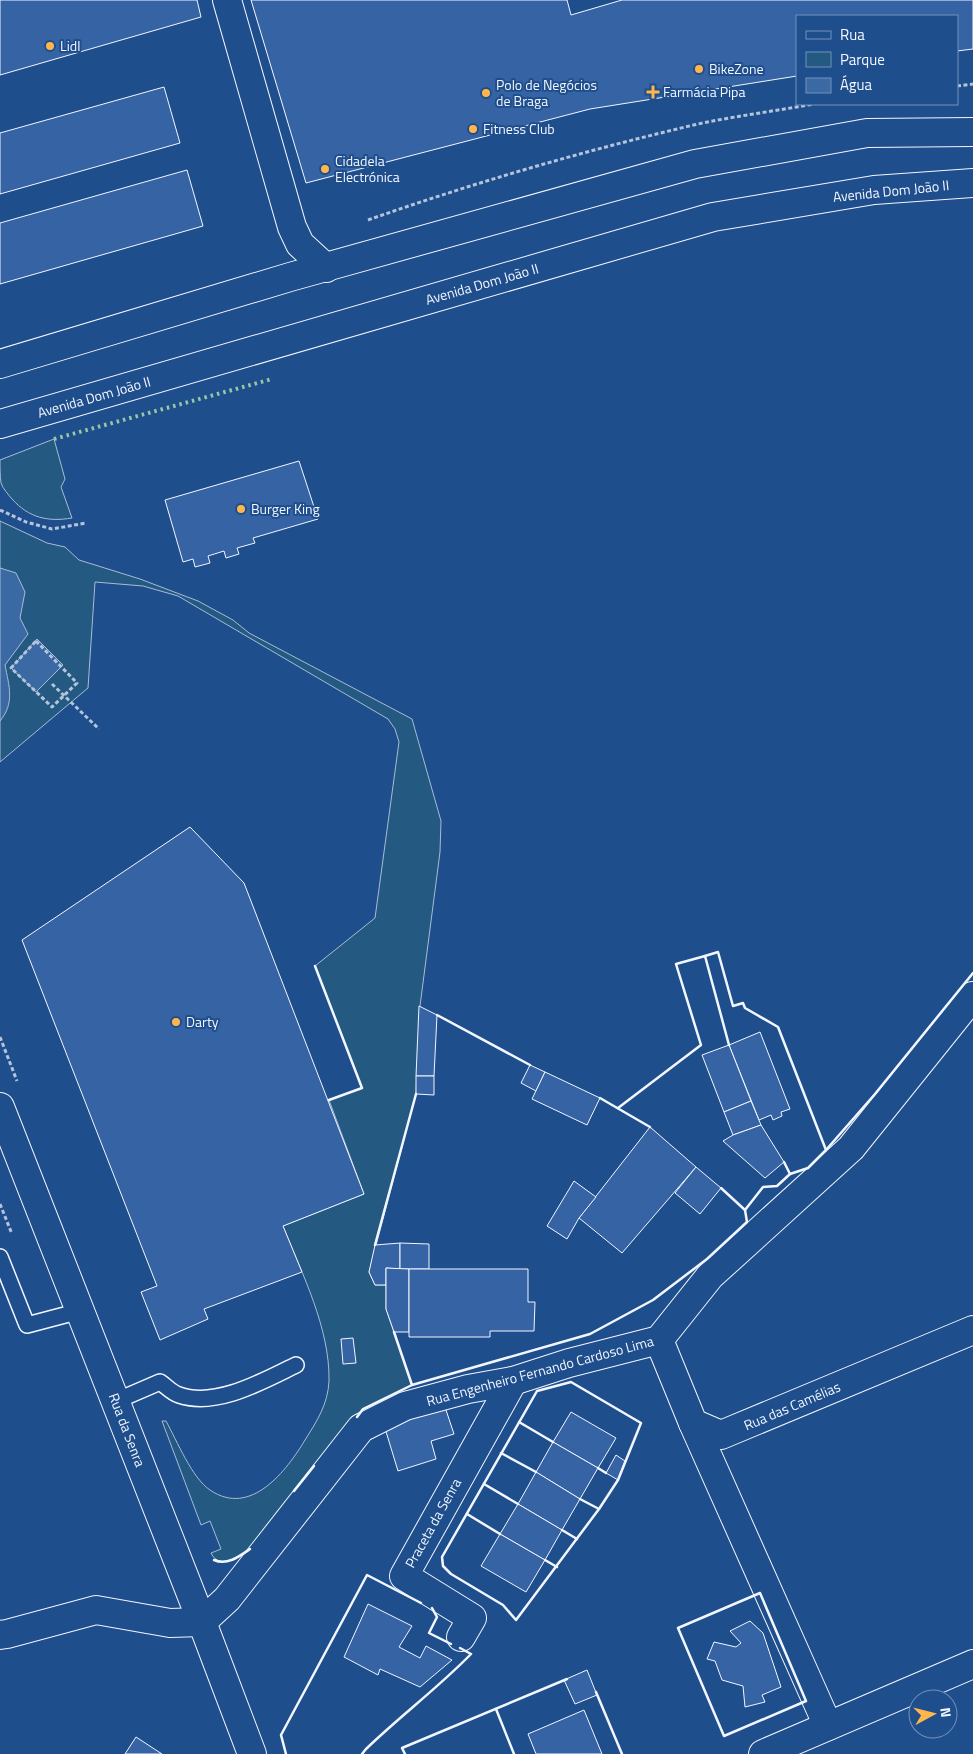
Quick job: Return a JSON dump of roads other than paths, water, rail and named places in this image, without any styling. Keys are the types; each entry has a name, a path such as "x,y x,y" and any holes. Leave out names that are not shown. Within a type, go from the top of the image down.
{"street":[{"path":"227,0 292,227 300,244 326,268"},
{"path":"0,364 290,278 695,164 867,133 973,132"},
{"name":"Avenida Dom João II","path":"0,424 713,217 874,190 973,183"},
{"path":"290,278 294,246 292,227"},
{"name":"Rua Engenheiro Fernando Cardoso Lima","path":"202,1622 227,1598 362,1428 405,1406 468,1389 512,1381 568,1363 659,1340 710,1276 851,1148 973,996"},
{"name":"Rua da Senra","path":"0,1107 202,1622 247,1750"},
{"name":"Rua das Camélias","path":"693,1423 721,1435 973,1330"},
{"path":"659,1340 693,1423 828,1726"},
{"name":"Praceta da Senra","path":"461,1637 472,1618 404,1576 512,1381"},
{"path":"0,1634 7,1634 96,1610 170,1623 202,1622"},
{"path":"763,1754 973,1664"}],"lane":[{"path":"0,1257 28,1325 80,1311"},
{"path":"116,1401 160,1382 177,1395 199,1399 220,1396 260,1382 296,1366"}],"water":[{"path":"0,568 16,573 25,592 20,618 28,634 5,665 10,694 8,708 0,721"},
{"path":"37,639 63,665 36,692 11,668"}],"place":[{"name":"Lidl","path":"50,46"},
{"name":"BikeZone","path":"699,69"},
{"name":"Farmácia Pipa","path":"653,92"},
{"name":"Polo de Negócios de Braga","path":"486,93"},
{"name":"Fitness Club","path":"473,129"},
{"name":"Cidadela Electrónica","path":"325,169"},
{"name":"Burger King","path":"241,509"},
{"name":"Darty","path":"176,1022"}]}
